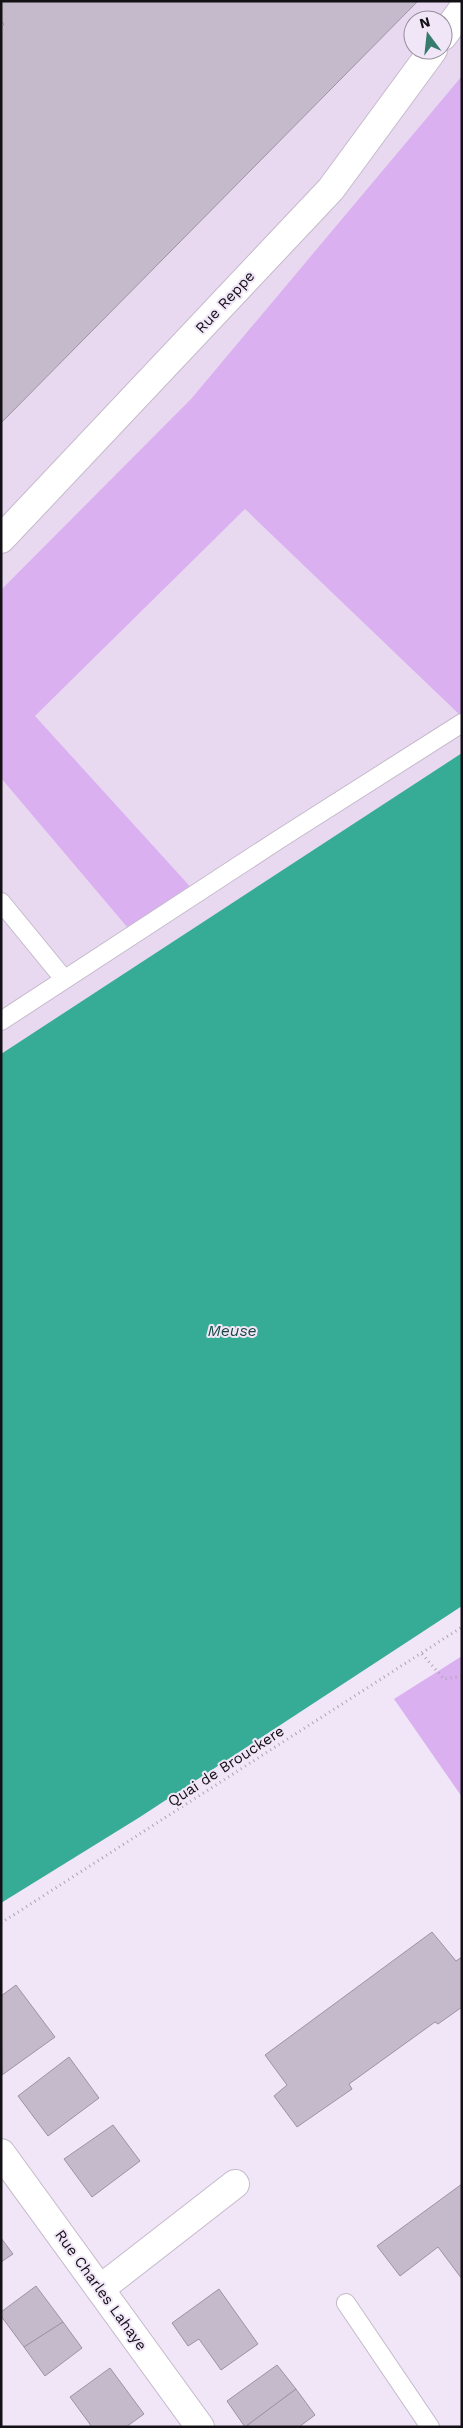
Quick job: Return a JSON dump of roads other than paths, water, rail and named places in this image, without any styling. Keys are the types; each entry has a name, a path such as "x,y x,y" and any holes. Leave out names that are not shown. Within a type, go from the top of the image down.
{"main road":[{"path":"453,22 462,10"},
{"name":"Rue Reppe","path":"1,540 331,189 425,60"},
{"name":"Rue Charles Lahaye","path":"1,2153 200,2427"},
{"path":"100,2289 235,2184"}],"lane":[{"path":"1,1021 278,840 462,723"},
{"path":"1,902 64,979"},
{"path":"346,2303 430,2427"}],"water":[{"name":"Meuse","path":"462,753 462,1606 140,1817 1,1903 1,1054"}]}
